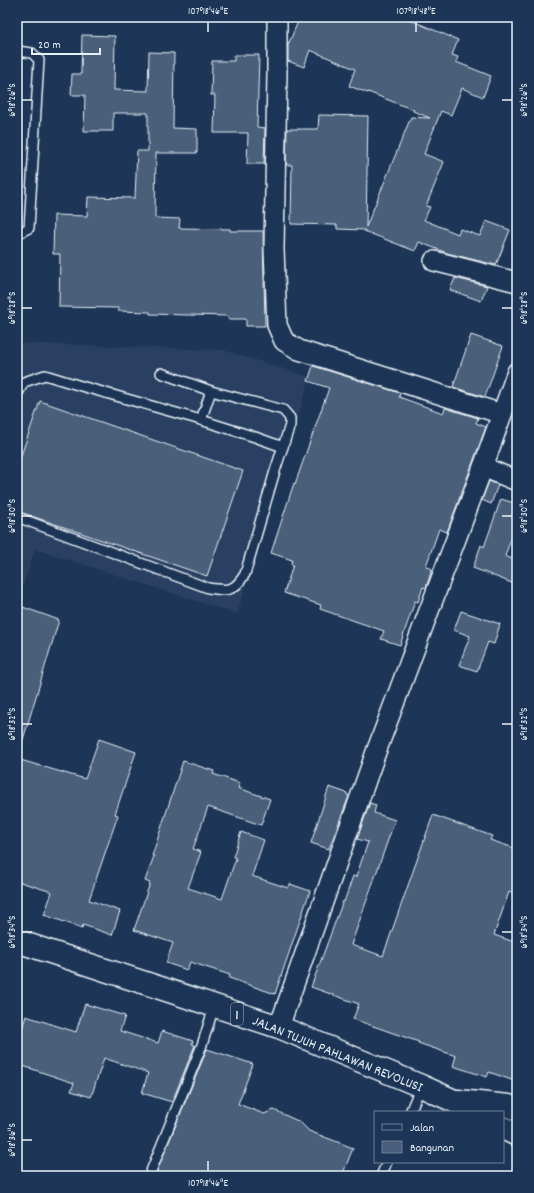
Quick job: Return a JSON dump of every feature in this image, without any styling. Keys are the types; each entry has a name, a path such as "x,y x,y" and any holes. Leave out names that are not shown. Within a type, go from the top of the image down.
{"main road":[{"name":"JALAN TUJUH PAHLAWAN REVOLUSI","path":"18,943 279,1027 421,1086 452,1100 471,1111"},
{"name":"JALAN TUJUH PAHLAWAN REVOLUSI","path":"452,1100 509,1106 517,1110"},
{"path":"504,1128 517,1135"}],"street":[{"path":"277,17 274,249 277,325 284,341 299,350 502,414"},
{"path":"434,260 517,282"},
{"path":"279,1027 376,752 517,372"},
{"path":"483,467 517,482"}],"lane":[{"path":"17,51 32,53 39,60 29,228 17,234"},
{"path":"17,517 208,588 226,590 238,584 245,574 290,425 290,418 283,410 211,391 161,373"},
{"path":"17,395 24,382 46,375 201,420 283,447"},
{"path":"201,420 211,391"},
{"path":"149,1176 202,1045 214,1007"},
{"path":"410,1111 421,1086"},
{"path":"381,1176 387,1163"}],"shaded area":[{"path":"17,343 223,350 310,377 237,614 35,549 17,604"}],"building":[{"path":"300,17 403,17 458,40 452,55 458,57 456,62 491,76 483,97 462,88 451,115 441,111 424,154 444,162 426,206 430,207 424,220 458,234 460,229 480,236 486,221 510,230 496,265 447,253 419,242 415,251 364,231 365,230 337,229 337,225 291,224 292,165 286,165 287,129 318,129 319,115 368,116 366,227 411,117 430,118 413,111 414,110 349,86 355,69 310,50 304,67 288,61 288,45"},
{"path":"82,35 115,36 114,90 148,91 149,52 174,53 173,128 197,129 197,153 156,153 155,218 180,219 179,228 263,231 265,326 246,326 246,319 228,319 228,316 150,314 150,312 118,311 118,308 59,307 60,254 53,254 54,215 87,216 88,197 135,198 137,151 148,151 148,113 113,113 113,131 84,131 85,95 71,95 72,74 81,74"},
{"path":"234,55 259,55 257,127 265,128 264,164 247,164 248,133 214,133 215,95 211,95 212,61 234,61"},
{"path":"455,278 487,286 481,301 450,290"},
{"path":"471,335 503,346 485,397 453,387"},
{"path":"313,366 400,393 399,397 443,413 445,408 478,418 476,423 486,427 447,532 439,529 426,566 432,569 426,588 423,587 418,602 415,601 400,645 381,639 384,631 320,609 321,605 284,593 293,565 291,564 292,560 271,553 294,483 295,484 329,388 308,381"},
{"path":"40,401 243,471 207,576 17,511 17,467"},
{"path":"489,481 498,485 491,504 482,500"},
{"path":"501,499 517,504 517,521 505,556 517,561 517,585 473,568 481,545 484,547"},
{"path":"17,605 59,620 22,743 17,742"},
{"path":"461,611 500,624 494,644 488,642 477,671 459,665 470,636 454,630"},
{"path":"99,739 136,752 115,814 118,815 89,900 120,911 112,935 83,925 82,928 44,915 52,892 17,881 17,759 85,779"},
{"path":"183,761 214,771 213,774 240,783 238,788 270,799 261,825 208,807 193,849 201,852 188,888 222,899 236,858 233,857 241,832 264,840 252,876 288,888 290,884 310,891 275,994 229,978 230,975 190,962 187,970 166,963 173,943 134,930 150,883 145,881 154,856 152,856"},
{"path":"329,787 347,793 349,796 329,849 311,843"},
{"path":"370,803 376,805 374,813 395,820 351,945 383,956 433,815 492,836 490,840 517,849 517,895 509,892 494,935 517,943 517,1082 489,1072 487,1077 453,1066 456,1056 353,1019 359,1004 311,987 343,901 344,902 353,876 356,877 368,842 357,839"},
{"path":"85,1004 125,1016 120,1031 158,1043 162,1031 193,1041 192,1044 195,1045 172,1102 142,1093 148,1073 104,1058 91,1097 71,1091 74,1083 17,1064 17,1045 26,1016 76,1032"},
{"path":"207,1049 253,1064 238,1104 264,1114 274,1110 300,1122 309,1131 353,1148 342,1176 155,1176"}]}
